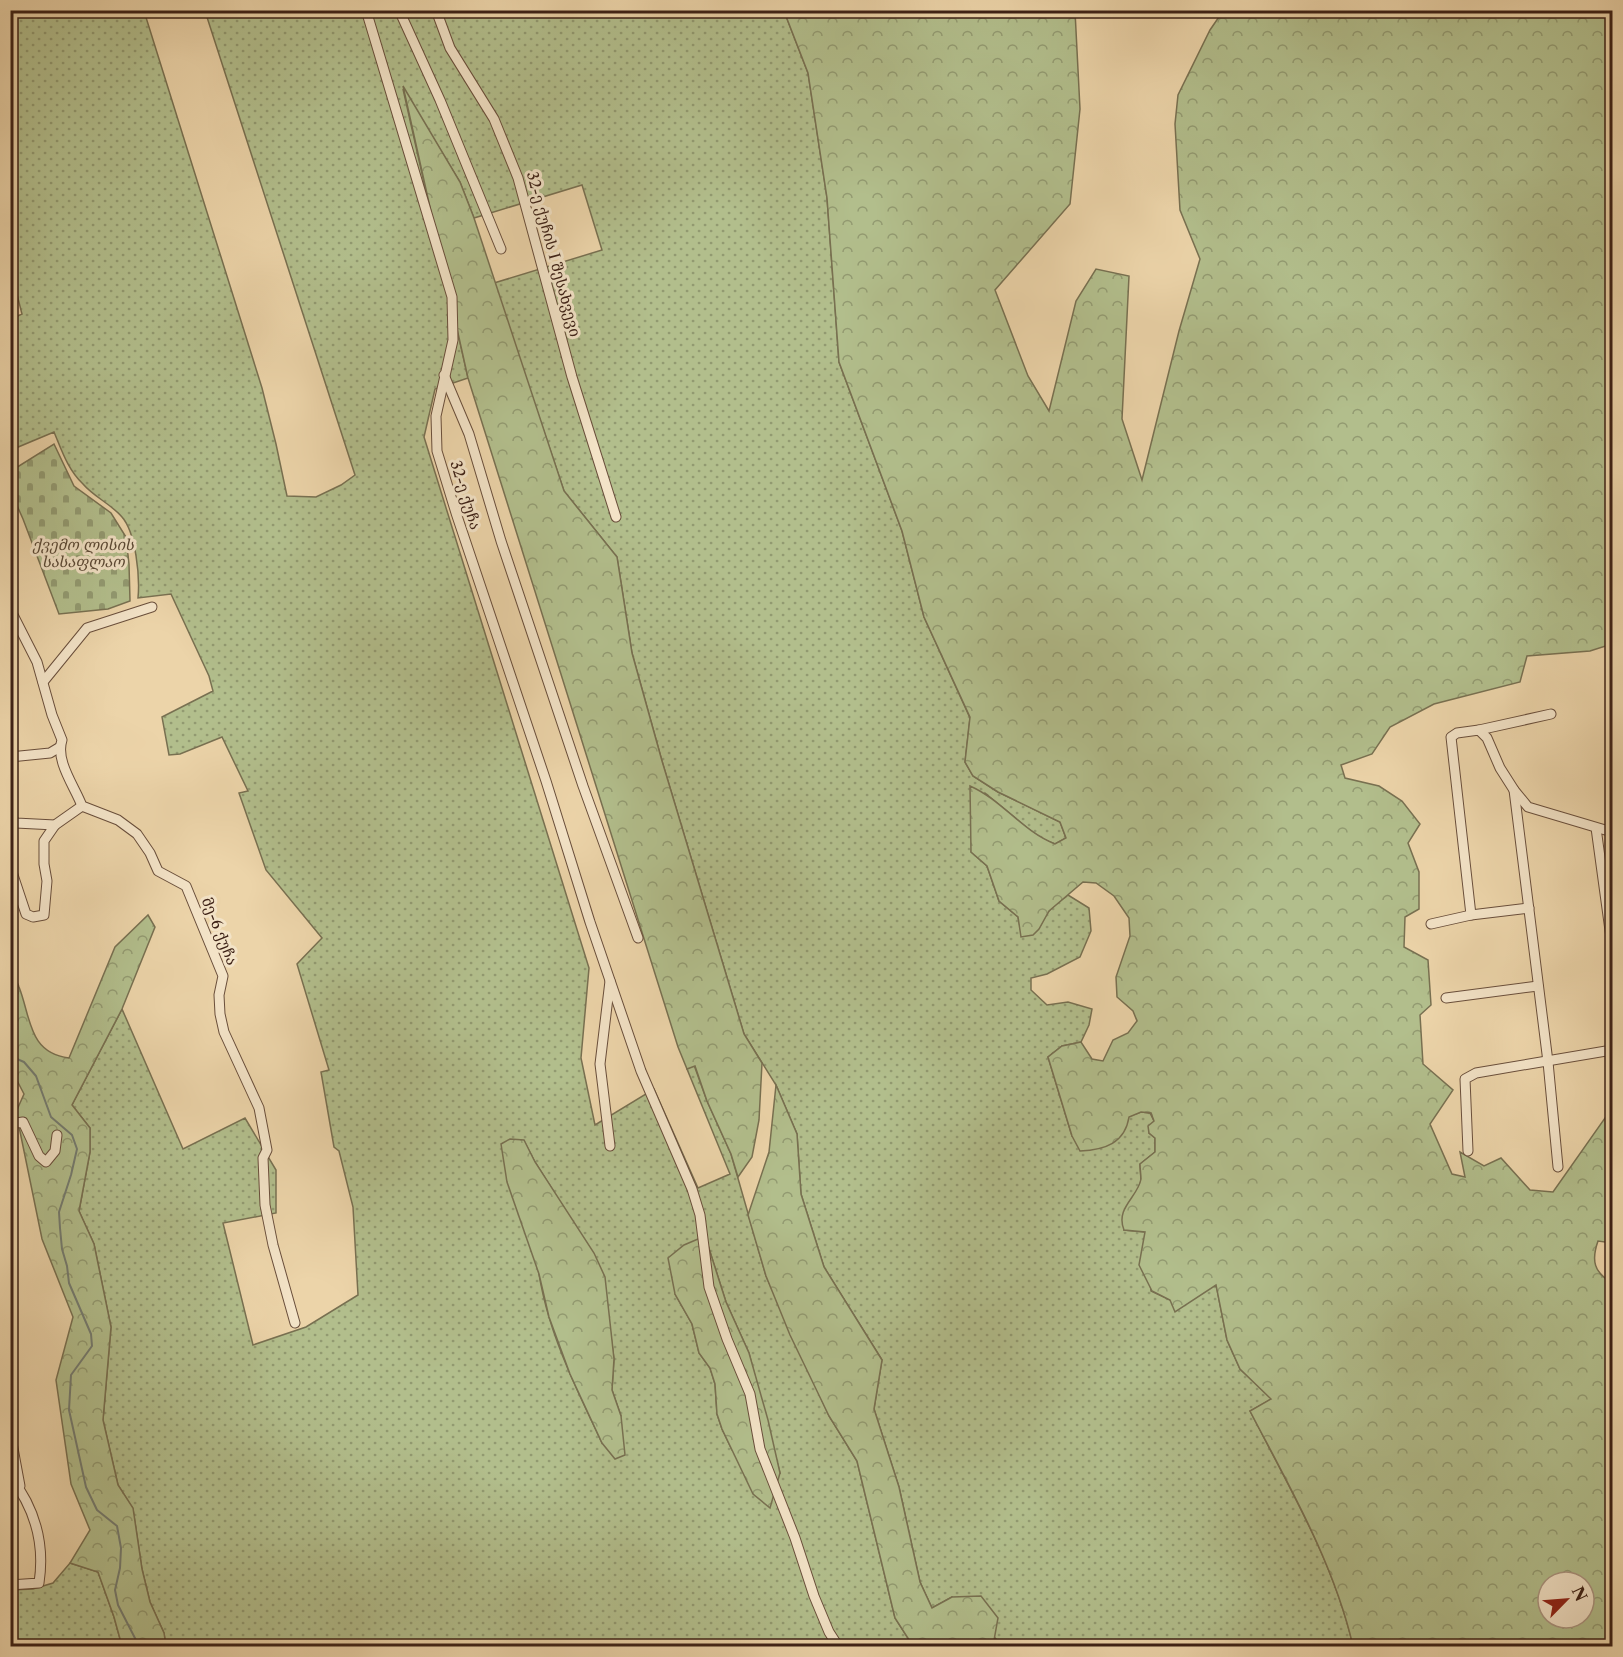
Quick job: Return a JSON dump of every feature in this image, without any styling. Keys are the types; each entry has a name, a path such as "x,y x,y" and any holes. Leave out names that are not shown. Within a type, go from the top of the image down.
{"street":[{"name":"32-ე ქუჩა","path":"366,10 452,297 453,340 436,416 437,451 640,1071 692,1189 700,1215 709,1287 750,1394 765,1465 795,1538 814,1596 838,1647"},
{"path":"399,10 440,100 501,249"},
{"name":"32-ე ქუჩის I შესახვევი","path":"436,10 450,48 494,119 518,178 569,366 616,517"},
{"path":"444,375 469,434 501,541 638,938"},
{"path":"43,682 87,628 152,607"},
{"path":"10,609 37,662 52,715 62,740 60,747 64,769 82,806 55,825 44,841 47,881 44,915 33,918 26,914 10,866"},
{"path":"1471,915 1451,737 1457,733 1551,714"},
{"path":"1479,730 1487,738 1500,768 1528,807 1612,832"},
{"path":"10,758 50,753 60,747"},
{"path":"1514,790 1548,1062 1558,1167"},
{"name":"მე-6 ქუჩა","path":"82,806 118,819 137,834 158,870 186,886 223,976 219,995 224,1032 259,1108 267,1150 263,1158 265,1205 273,1245 295,1323"},
{"path":"12,822 55,825"},
{"path":"1596,828 1612,945"},
{"path":"1431,924 1471,915 1529,908"},
{"path":"610,979 600,1064 610,1146"},
{"path":"1446,998 1538,986"},
{"path":"1468,1151 1465,1079 1476,1073 1612,1050"},
{"path":"10,1124 23,1122 39,1156 46,1162 55,1151 57,1135"},
{"path":"10,1432 20,1488"},
{"path":"10,1476 20,1488 34,1515 40,1540 41,1567 39,1583 10,1585"}],"green space":[{"path":"11,11 144,11 262,388 287,496 316,497 341,485 355,475 205,11 784,11 808,73 827,198 839,362 902,531 924,617 970,718 965,762 973,776 998,792 1060,822 1066,838 1055,844 1040,838 985,793 971,852 987,866 999,901 1018,917 1022,936 1034,933 1049,911 1068,895 1089,908 1091,931 1080,957 1047,974 1031,978 1031,990 1047,1005 1068,1002 1092,1009 1089,1025 1081,1042 1062,1046 1048,1057 1072,1136 1141,1112 1150,1113 1154,1121 1149,1133 1155,1138 1155,1152 1140,1164 1141,1181 1124,1230 1146,1232 1151,1291 1170,1300 1216,1284 1227,1340 1240,1369 1272,1399 1250,1411 1322,1555 1345,1615 1353,1646 993,1646 996,1639 952,1597 932,1608 920,1582 899,1487 874,1409 882,1360 824,1267 801,1194 797,1134 776,1085 744,1034 632,653 617,557 564,491 494,283 602,250 582,185 474,218 460,182 403,89 468,378 435,389 424,437 589,968 581,1058 595,1125 654,1089 698,1188 730,1174 687,1069 694,1065 707,1101 731,1154 766,1276 829,1416 857,1461 895,1618 913,1646 166,1646 164,1633 150,1602 142,1569 133,1509 118,1485 103,1420 111,1327 94,1244 79,1211 90,1152 90,1128 72,1105 122,1009 183,1149 245,1118 276,1170 276,1213 223,1223 253,1345 306,1327 358,1295 353,1207 339,1151 334,1147 321,1072 329,1070 297,964 322,938 266,870 239,793 248,791 222,737 180,754 169,755 162,717 213,691 209,676 171,594 138,598 136,556 127,524 118,512 92,493 73,473 54,432 11,450 11,319 22,314 10,267","holes":["524,1141 576,1227 609,1322 614,1359 612,1390 621,1416 602,1443 560,1349 543,1296 535,1252","705,1236 726,1302 749,1353 780,1473 732,1450 717,1414 715,1384 710,1368 699,1353 692,1324 675,1294"]},
{"path":"784,11 1075,11 1080,109 1070,204 995,290 1028,376 1049,411 1076,301 1096,269 1129,276 1122,419 1142,480 1179,331 1200,259 1180,210 1175,124 1178,95 1210,30 1223,11 1612,11 1612,644 1590,651 1527,656 1520,682 1434,704 1390,727 1372,754 1341,765 1345,778 1379,786 1402,801 1420,824 1408,843 1419,872 1419,909 1405,917 1404,947 1428,960 1431,1005 1420,1015 1423,1064 1453,1090 1430,1124 1452,1174 1465,1177 1460,1152 1484,1166 1501,1158 1530,1190 1553,1192 1612,1108 1612,1243 1598,1241 1595,1260 1601,1275 1612,1283 1612,1646 1353,1646 1345,1615 1322,1555 1295,1496 1250,1411 1271,1399 1240,1369 1227,1340 1216,1285 1175,1312 1170,1300 1152,1291 1139,1265 1145,1232 1124,1230 1122,1222 1122,1215 1141,1179 1140,1164 1155,1152 1155,1138 1149,1133 1148,1126 1154,1121 1151,1113 1141,1112 1129,1117 1123,1133 1105,1147 1080,1151 1072,1136 1048,1057 1062,1046 1081,1042 1092,1059 1103,1061 1113,1040 1128,1033 1137,1021 1133,1011 1117,997 1116,977 1130,936 1129,918 1114,896 1096,883 1083,882 1049,911 1033,935 1021,937 1018,917 999,901 987,866 971,852 970,786 992,799 1043,838 1055,844 1066,838 1060,822 998,792 973,776 965,762 970,717 924,617 902,531 839,362 827,198 808,73"},
{"path":"403,86 460,182 564,491 617,557 632,653 662,761 744,1034 762,1063 759,1120 752,1157 738,1177 695,1066 687,1069 678,1047 468,378"},
{"name":"ქვემო ლისის სასაფლაო","path":"54,444 74,486 111,513 126,537 130,601 108,609 59,614 11,492 11,471"},
{"path":"148,915 155,927 122,1009 72,1105 90,1128 90,1152 79,1211 94,1244 111,1327 103,1420 118,1485 133,1508 142,1569 150,1602 164,1633 166,1646 122,1646 98,1572 70,1563 90,1530 71,1484 56,1380 73,1317 42,1239 16,1112 24,1094 11,1069 10,970 18,985 38,1041 56,1055 69,1058 115,947"},
{"path":"776,1085 797,1134 801,1194 824,1267 882,1360 874,1409 899,1487 920,1582 932,1608 952,1597 981,1596 998,1618 993,1646 913,1646 895,1618 857,1461 829,1416 790,1335 766,1276 748,1215 769,1152"},
{"path":"510,1139 524,1140 535,1162 594,1253 605,1277 614,1359 612,1390 621,1416 625,1455 615,1459 602,1443 570,1374 549,1317 539,1274 507,1182 501,1144"},
{"path":"705,1236 726,1302 749,1353 768,1420 780,1473 770,1508 753,1494 722,1429 717,1414 715,1384 710,1368 699,1353 692,1324 675,1294 668,1258 684,1245"},
{"path":"70,1563 98,1572 122,1646 11,1646 10,1590 33,1589 53,1583"}],"waterway":[{"path":"10,1056 24,1062 36,1076 51,1117 72,1135 77,1149 59,1212 60,1228 69,1283 91,1334 92,1346 71,1375 69,1410 86,1487 97,1510 117,1526 121,1548 120,1568 115,1590 118,1605 139,1646"}]}
